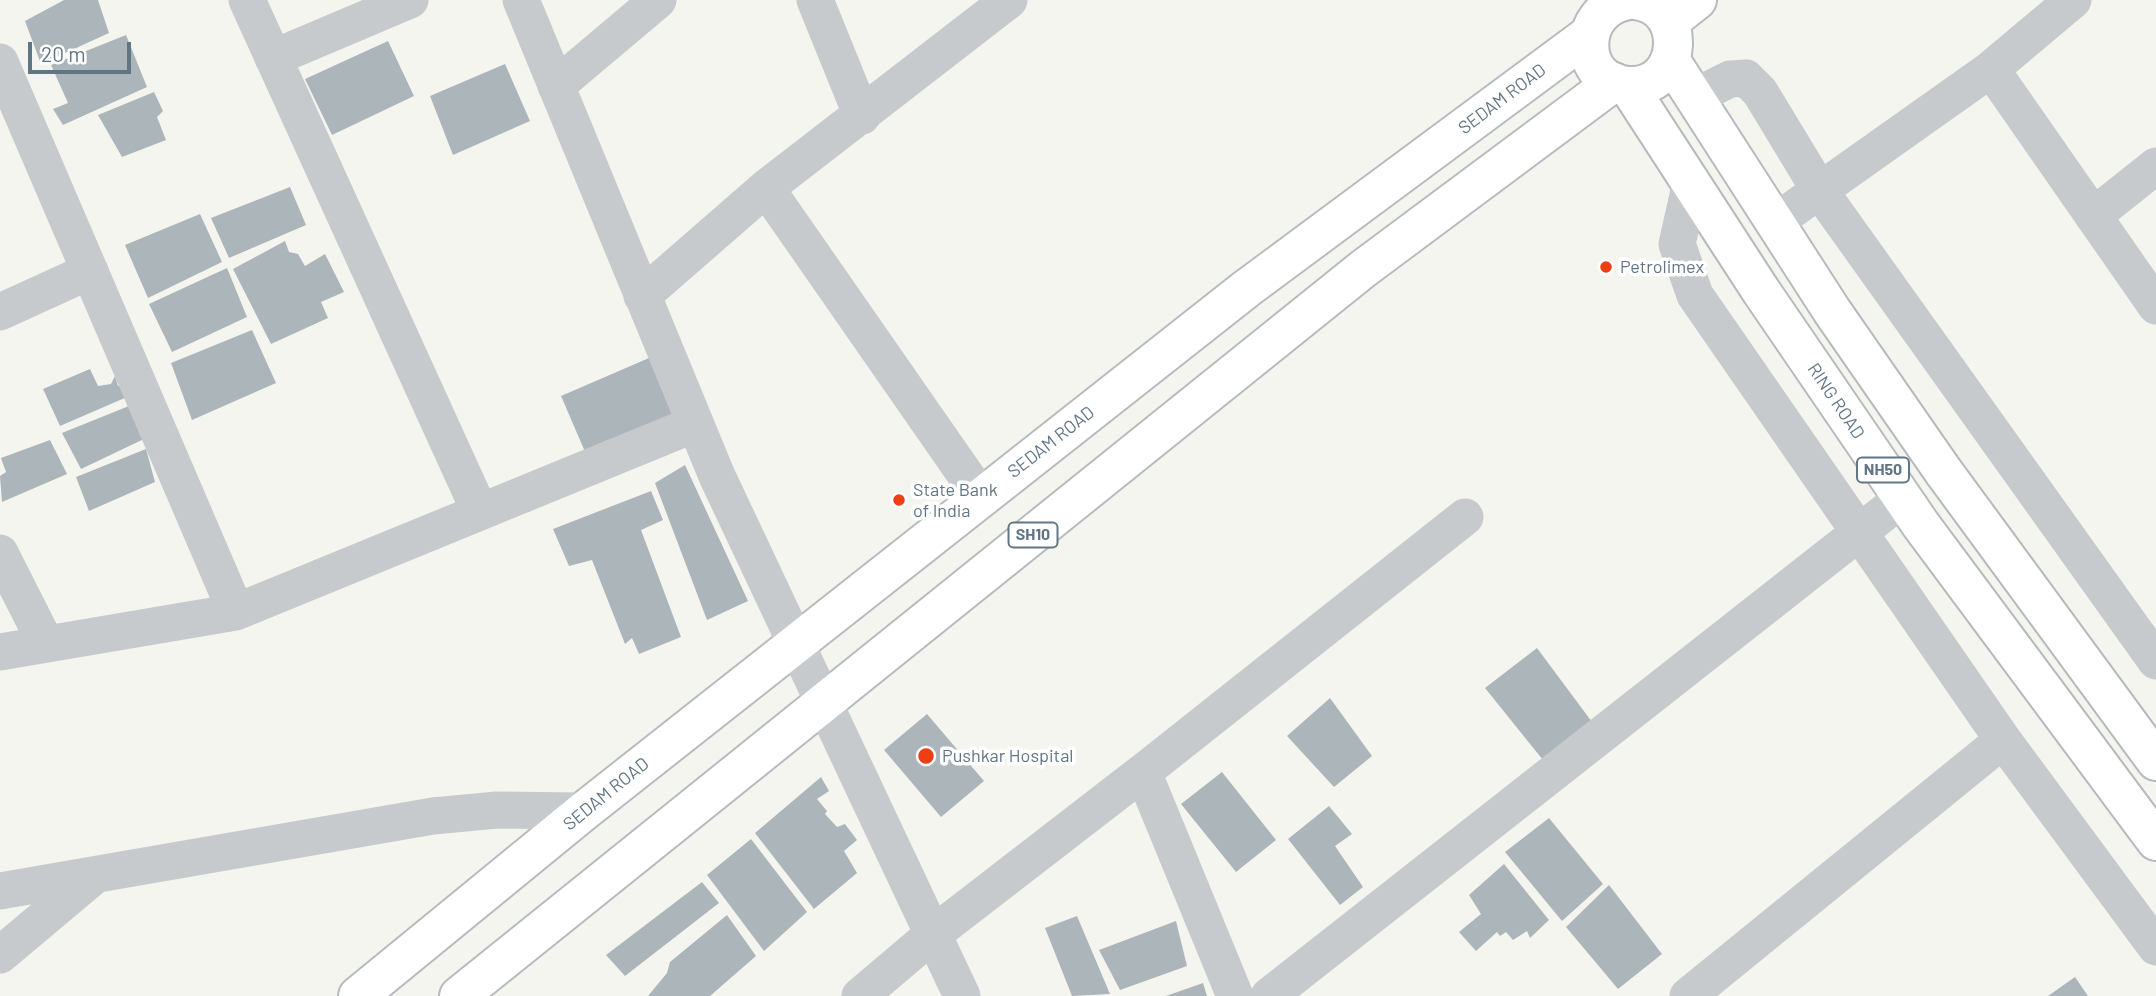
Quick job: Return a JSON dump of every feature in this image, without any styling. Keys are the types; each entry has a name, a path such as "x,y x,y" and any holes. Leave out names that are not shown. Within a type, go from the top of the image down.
{"main road":[{"path":"1588,19 1610,6 1629,0"},
{"path":"1621,84 1653,80 1671,61 1675,48 1663,6 1635,0"},
{"name":"RING ROAD","path":"1588,19 1588,45 1596,67 1621,84 1691,182 1903,498 2156,841"},
{"name":"SEDAM ROAD","path":"358,996 584,811 1588,19"},
{"name":"NH50","path":"1671,61 1775,222 1943,471 2156,761"},
{"name":"SH10","path":"459,996 1363,269 1621,84"}],"street":[{"path":"247,0 480,512"},
{"path":"273,58 410,0"},
{"path":"521,0 716,476 962,996"},
{"path":"556,86 658,0"},
{"path":"815,0 862,116"},
{"path":"642,296 766,188 1009,0"},
{"path":"1775,222 1991,69 2073,0"},
{"path":"0,62 236,611"},
{"path":"1991,69 2156,306"},
{"path":"1694,97 1730,79 1746,78 1760,92 1820,191 2156,662"},
{"path":"2093,216 2156,166"},
{"path":"1691,182 1677,244 1695,295 2003,740 2156,947"},
{"path":"766,188 981,497"},
{"path":"0,312 90,271"},
{"path":"0,652 236,611 695,424"},
{"path":"1269,996 1903,498"},
{"path":"860,996 932,935 1465,517"},
{"path":"0,553 46,644"},
{"path":"1688,996 2003,740"},
{"path":"1143,772 1235,996"},
{"path":"0,891 433,816 497,810 584,811"},
{"path":"0,955 94,876"}],"building":[{"path":"64,0 98,0 109,33 41,64 25,21"},
{"path":"126,35 147,87 63,125 53,109 68,103 51,65"},
{"path":"388,41 414,96 332,135 305,79"},
{"path":"505,64 530,121 453,155 430,96"},
{"path":"154,92 163,111 157,117 166,140 122,157 98,115"},
{"path":"290,187 306,225 229,258 211,218"},
{"path":"200,214 222,262 148,298 125,245"},
{"path":"285,241 289,252 298,254 305,266 325,254 344,292 321,302 328,318 271,344 233,269"},
{"path":"227,268 247,317 172,352 149,304"},
{"path":"252,330 276,383 192,420 171,363"},
{"path":"649,358 676,423 589,461 561,396"},
{"path":"90,369 98,386 111,384 115,376 118,386 127,386 127,397 60,426 43,389"},
{"path":"129,406 144,439 81,469 62,433"},
{"path":"50,440 67,474 2,502 0,476 6,472 1,458"},
{"path":"146,449 155,482 89,511 76,477"},
{"path":"685,465 748,601 707,620 655,483"},
{"path":"651,491 663,520 641,530 681,637 639,654 632,638 625,644 592,560 569,566 553,529"},
{"path":"1537,648 1595,726 1547,765 1485,688"},
{"path":"1330,698 1372,756 1334,787 1287,736"},
{"path":"927,714 984,781 941,817 884,750"},
{"path":"1222,772 1276,840 1236,872 1181,804"},
{"path":"821,777 829,791 817,799 827,811 825,814 837,827 845,824 857,840 844,851 857,873 814,909 755,833"},
{"path":"1329,806 1352,834 1335,846 1363,887 1340,905 1288,839"},
{"path":"1549,818 1603,884 1562,921 1505,852"},
{"path":"751,839 807,912 764,951 707,875"},
{"path":"1504,864 1549,920 1530,938 1527,931 1513,940 1506,932 1500,936 1497,932 1476,951 1459,932 1481,914 1469,895"},
{"path":"702,882 719,903 625,976 606,955"},
{"path":"1609,885 1662,954 1618,989 1566,927"},
{"path":"727,915 756,956 710,996 648,996 667,973 670,962"},
{"path":"1077,916 1110,994 1072,996 1045,928"},
{"path":"1176,921 1187,966 1120,990 1099,950"},
{"path":"2075,977 2088,996 2048,996"},
{"path":"1203,983 1207,996 1166,996"}],"place":[{"name":"Petrolimex","path":"1606,267"},
{"name":"State Bank of India","path":"899,500"},
{"name":"Pushkar Hospital","path":"926,756"}]}
